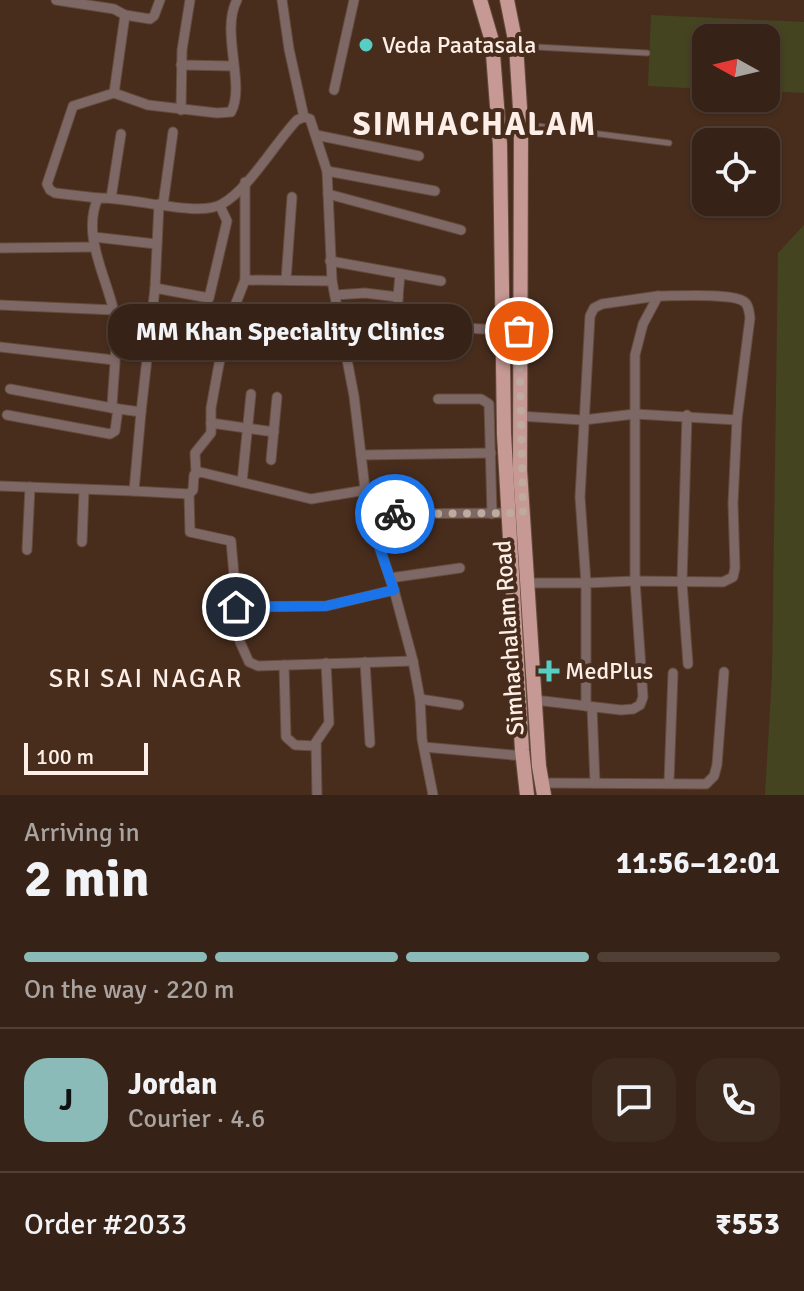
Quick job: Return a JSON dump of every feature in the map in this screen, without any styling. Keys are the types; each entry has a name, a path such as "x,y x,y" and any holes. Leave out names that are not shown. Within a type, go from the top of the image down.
{"main road":[{"path":"480,0 492,41 511,330 504,434 516,513 523,756 527,795"},
{"name":"Simhachalam Road","path":"507,0 516,45 521,124 511,330 519,416 516,513 527,583 543,789"},
{"path":"498,123 521,124"}],"street":[{"path":"56,0 114,9 125,15 150,19 160,0"},
{"path":"181,110 181,65 190,0"},
{"path":"237,0 231,22 235,99 231,112 148,105 114,93 73,106 48,176 50,190 200,209 220,206 245,182 290,128 304,117"},
{"path":"282,0 304,117"},
{"path":"334,90 354,0"},
{"path":"114,93 125,15"},
{"path":"181,65 233,66"},
{"path":"304,117 310,119 327,171 332,281 344,333 368,514 394,590 413,661 433,795"},
{"path":"134,491 155,288 156,244 173,132"},
{"path":"111,198 121,134"},
{"path":"316,135 419,156"},
{"path":"327,171 435,191"},
{"path":"245,182 245,280 219,364 211,408 211,433 195,453 196,473 193,490 189,494 190,532 231,541 240,642 245,659 258,666 413,661"},
{"path":"328,194 461,230"},
{"path":"286,280 292,197"},
{"path":"7,415 110,434 115,431 116,326 94,242 98,198"},
{"path":"155,288 209,298 227,221 220,206"},
{"path":"0,248 94,242 156,244"},
{"path":"330,261 441,281"},
{"path":"400,274 398,320 511,330"},
{"path":"245,280 332,281"},
{"path":"335,295 365,293 398,297"},
{"path":"535,700 633,709 640,705 643,697 635,581 635,414 638,340 658,296"},
{"path":"527,583 586,583 635,581 723,582 733,577 737,420 749,308 742,300 658,296 602,304 594,308 590,316 580,497 586,583 589,706 595,783"},
{"path":"0,305 114,310"},
{"path":"0,347 114,360"},
{"path":"10,389 141,412"},
{"path":"242,482 251,394"},
{"path":"271,460 277,397"},
{"path":"438,399 486,400 490,411 492,514"},
{"path":"519,416 583,420 635,414 737,420"},
{"path":"687,415 682,582 688,664"},
{"path":"211,423 274,432"},
{"path":"361,455 491,453"},
{"path":"196,473 311,499 366,490"},
{"path":"0,486 189,494"},
{"path":"27,550 30,487"},
{"path":"82,542 84,490"},
{"path":"368,514 516,513"},
{"path":"390,578 460,568"},
{"path":"236,607 326,606 394,590"},
{"path":"365,662 370,743"},
{"path":"317,795 317,739 329,723 326,663"},
{"path":"284,665 286,737 295,745 316,746"},
{"path":"543,789 646,781 706,784 714,776 721,729 724,672"},
{"path":"669,782 673,673"},
{"path":"420,699 459,705"},
{"path":"424,747 523,756"},
{"path":"645,795 646,781"}],"lane":[{"path":"516,45 647,53"},
{"path":"521,124 669,143"}],"shaded area":[{"path":"651,15 804,22 804,93 780,92 780,24 692,24 692,88 648,86"},
{"path":"804,225 804,795 765,795 772,675 778,253"}],"way so far":[{"path":"395,514 523,513 519,331"}],"place":[{"name":"Veda Paatasala","path":"366,45"},
{"name":"MM Khan Speciality Clinics","path":"519,331"},
{"name":"MedPlus","path":"549,671"}],"district":[{"name":"SIMHACHALAM","path":"475,124"},
{"name":"SRI SAI NAGAR","path":"146,678"}],"route":[{"path":"236,607 326,606 394,590 368,514 395,514"}]}
